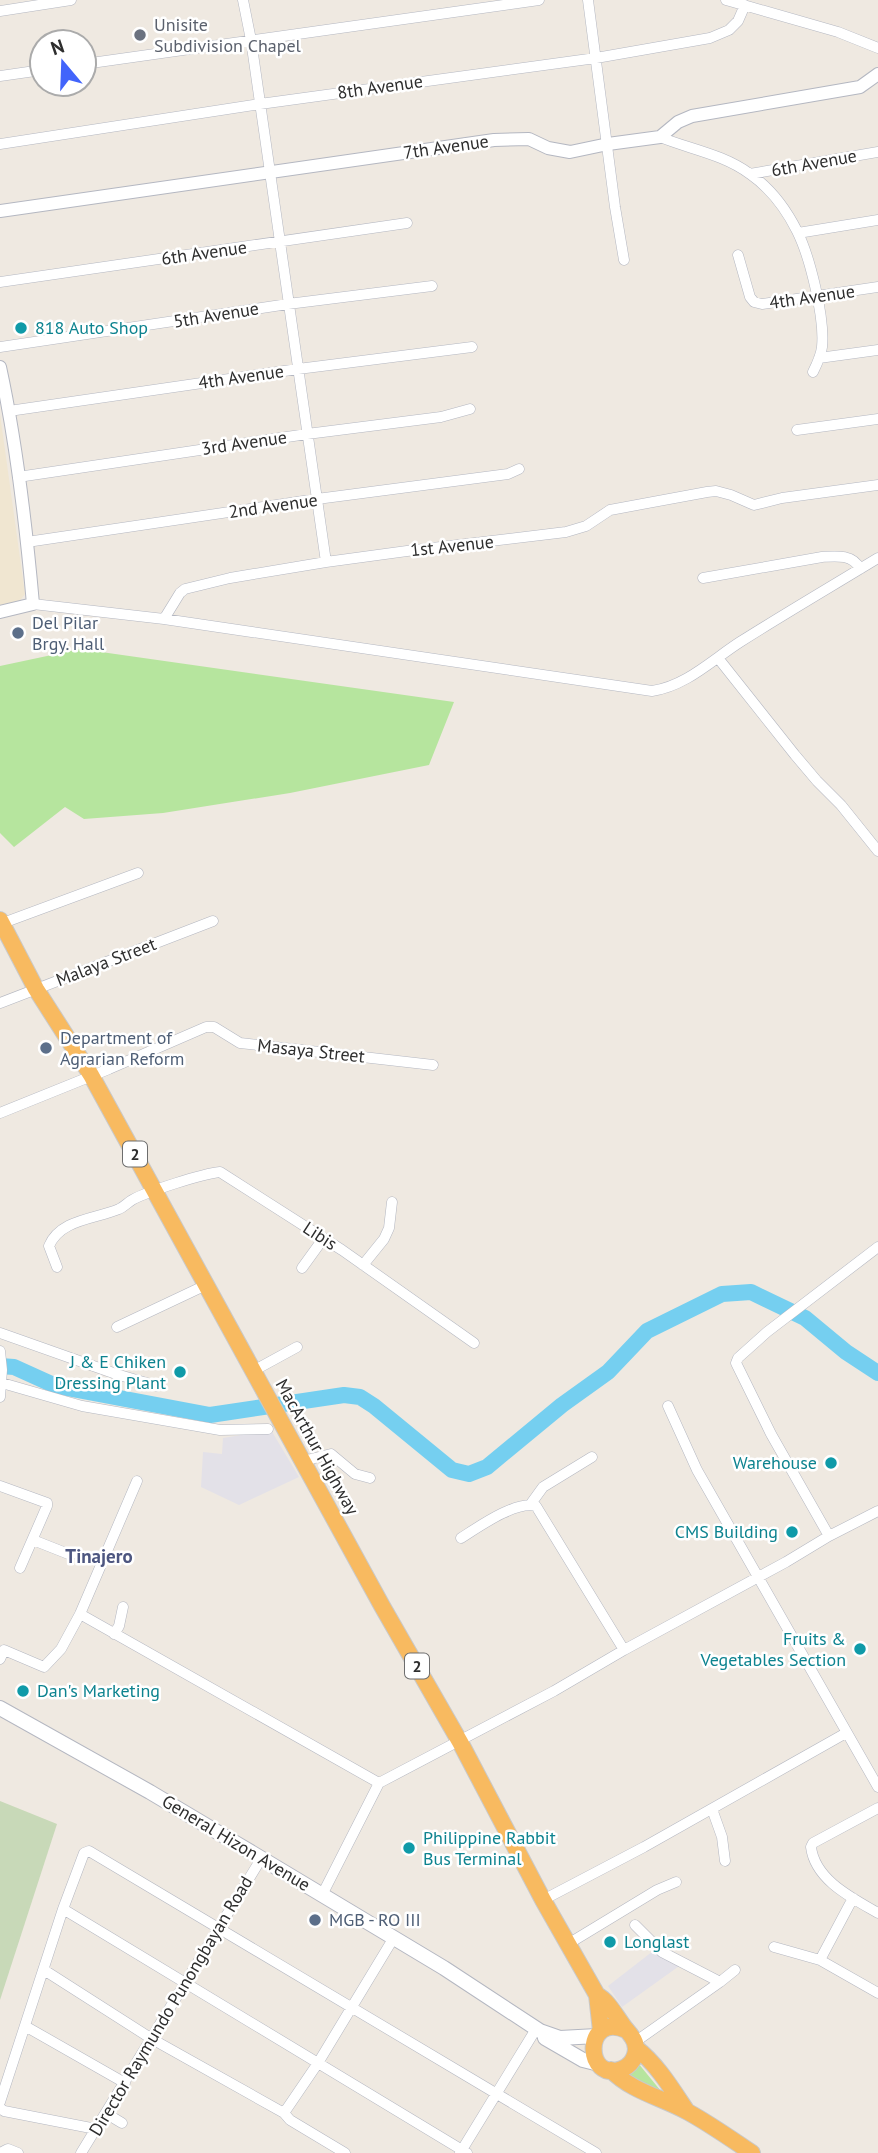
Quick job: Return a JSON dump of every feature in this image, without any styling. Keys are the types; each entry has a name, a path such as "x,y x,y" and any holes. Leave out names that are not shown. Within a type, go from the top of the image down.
{"highway":[{"name":"MacArthur Highway","path":"1,922 36,989 91,1075 264,1391 276,1427 303,1461 597,1995 609,2006 688,2112"},
{"name":"MacArthur Highway","path":"597,1995 599,2033 592,2050 605,2067 630,2084 688,2112 752,2153"},
{"path":"599,2033 615,2027 632,2040 634,2057 629,2065 621,2069 605,2067"}],"main road":[{"name":"General Hizon Avenue","path":"0,1708 150,1792 323,1895 444,1968 538,2030 559,2038 599,2033"},
{"name":"General Hizon Avenue","path":"538,2030 545,2039 562,2049 605,2067"}],"street":[{"path":"0,11 71,0"},
{"path":"243,0 326,562"},
{"path":"98,62 539,0"},
{"path":"588,0 624,260"},
{"path":"726,0 838,32 878,48"},
{"name":"8th Avenue","path":"0,144 260,104 596,58 720,36 738,21 746,5"},
{"path":"0,76 28,72"},
{"name":"7th Avenue","path":"0,212 520,138 529,139 558,152 570,152 660,137 684,118 850,90 860,87 878,74"},
{"path":"660,137 702,151 750,174 775,197 799,233 817,297 822,336 819,358 813,372"},
{"name":"6th Avenue","path":"750,174 878,152"},
{"path":"799,233 878,220"},
{"name":"6th Avenue","path":"0,282 407,223"},
{"name":"4th Avenue","path":"738,254 746,287 754,302 762,304 878,287"},
{"name":"5th Avenue","path":"0,347 288,304 432,286"},
{"name":"4th Avenue","path":"9,411 472,347"},
{"path":"819,358 878,350"},
{"path":"0,367 9,411 33,604"},
{"name":"3rd Avenue","path":"18,477 441,417 470,409"},
{"path":"797,430 878,419"},
{"name":"2nd Avenue","path":"27,542 508,474 519,469"},
{"name":"1st Avenue","path":"164,619 180,593 189,587 230,578 326,562 566,532 586,526 610,510 707,492 716,491 754,505 878,485"},
{"path":"703,578 830,556 850,558 857,562 860,569"},
{"path":"0,612 33,604 164,619 652,691 678,683 878,558"},
{"path":"718,658 802,764 841,805 878,851"},
{"path":"1,922 138,873"},
{"name":"Malaya Street","path":"0,1003 213,921"},
{"name":"Masaya Street","path":"0,1113 206,1027 214,1027 240,1043 433,1065"},
{"name":"Libis","path":"154,1191 220,1171 363,1265 474,1343"},
{"path":"57,1267 49,1246 52,1239 64,1229 89,1217 121,1208 154,1191"},
{"path":"363,1265 384,1239 389,1228 392,1202"},
{"path":"302,1268 323,1239"},
{"path":"829,1536 771,1434 736,1363 738,1358 767,1332 878,1247"},
{"path":"117,1326 206,1285"},
{"path":"0,1333 158,1386"},
{"path":"253,1371 297,1347"},
{"path":"0,1351 0,1397"},
{"path":"2,1382 82,1406 220,1430 276,1427"},
{"path":"668,1406 697,1470 878,1787"},
{"path":"303,1461 331,1454 355,1474 370,1478"},
{"path":"530,1505 543,1487 592,1457"},
{"path":"0,1659 4,1650 39,1666 47,1666 61,1649 80,1614 137,1481"},
{"path":"0,1486 47,1503 20,1568"},
{"path":"461,1538 522,1506 536,1506 624,1650"},
{"path":"323,1895 379,1783 460,1742 878,1511"},
{"path":"33,1540 71,1555"},
{"path":"114,1634 119,1626 123,1607"},
{"path":"80,1614 379,1783"},
{"path":"543,1900 644,1847 846,1733"},
{"path":"878,1808 813,1843 811,1847 816,1863 828,1880 878,1913"},
{"path":"712,1809 722,1837 725,1861"},
{"path":"0,2102 63,1909 83,1853 89,1851 596,2153"},
{"name":"Director Raymundo Punongbayan Road","path":"81,2153 261,1859"},
{"path":"568,1944 657,1890 677,1882"},
{"path":"820,1960 853,1898"},
{"path":"63,1909 463,2152 538,2030"},
{"path":"635,1925 662,1952 720,1982"},
{"path":"284,2113 318,2063 393,1939"},
{"path":"774,1947 820,1960 878,1993"},
{"path":"44,1970 152,2039 284,2113 290,2120 345,2153"},
{"path":"632,2040 735,1970"},
{"path":"25,2026 125,2083"},
{"path":"0,2108 96,2129"},
{"path":"107,2114 122,2123"},
{"path":"0,2153 8,2149 18,2153"}],"shaded area":[{"path":"0,414 25,594 18,603 0,607"},
{"path":"271,1430 299,1477 239,1505 201,1487 203,1452 222,1454 223,1438"},
{"path":"657,1948 682,1964 622,2007 608,1986"}],"green space":[{"path":"80,649 454,702 429,765 290,793 163,813 84,819 65,807 14,847 0,833 0,666"},
{"path":"0,1801 57,1824 0,2000"},
{"path":"638,2063 665,2096 626,2075"}],"waterway":[{"path":"0,1366 14,1367 56,1386 210,1415 344,1395 360,1397 452,1470 469,1474 487,1467 562,1405 608,1372 647,1331 722,1294 751,1292 805,1318 846,1352 878,1373"}],"place":[{"name":"Unisite Subdivision Chapel","path":"140,35"},
{"name":"818 Auto Shop","path":"21,328"},
{"name":"Del Pilar Brgy. Hall","path":"18,633"},
{"name":"Department of Agrarian Reform","path":"46,1048"},
{"name":"J & E Chiken Dressing Plant","path":"180,1372"},
{"name":"Warehouse","path":"831,1463"},
{"name":"CMS Building","path":"792,1532"},
{"name":"Fruits & Vegetables Section","path":"860,1649"},
{"name":"Dan's Marketing","path":"23,1691"},
{"name":"Philippine Rabbit Bus Terminal","path":"409,1848"},
{"name":"MGB - RO III","path":"315,1920"},
{"name":"Longlast","path":"610,1942"}],"district":[{"name":"Tinajero","path":"99,1556"}]}
